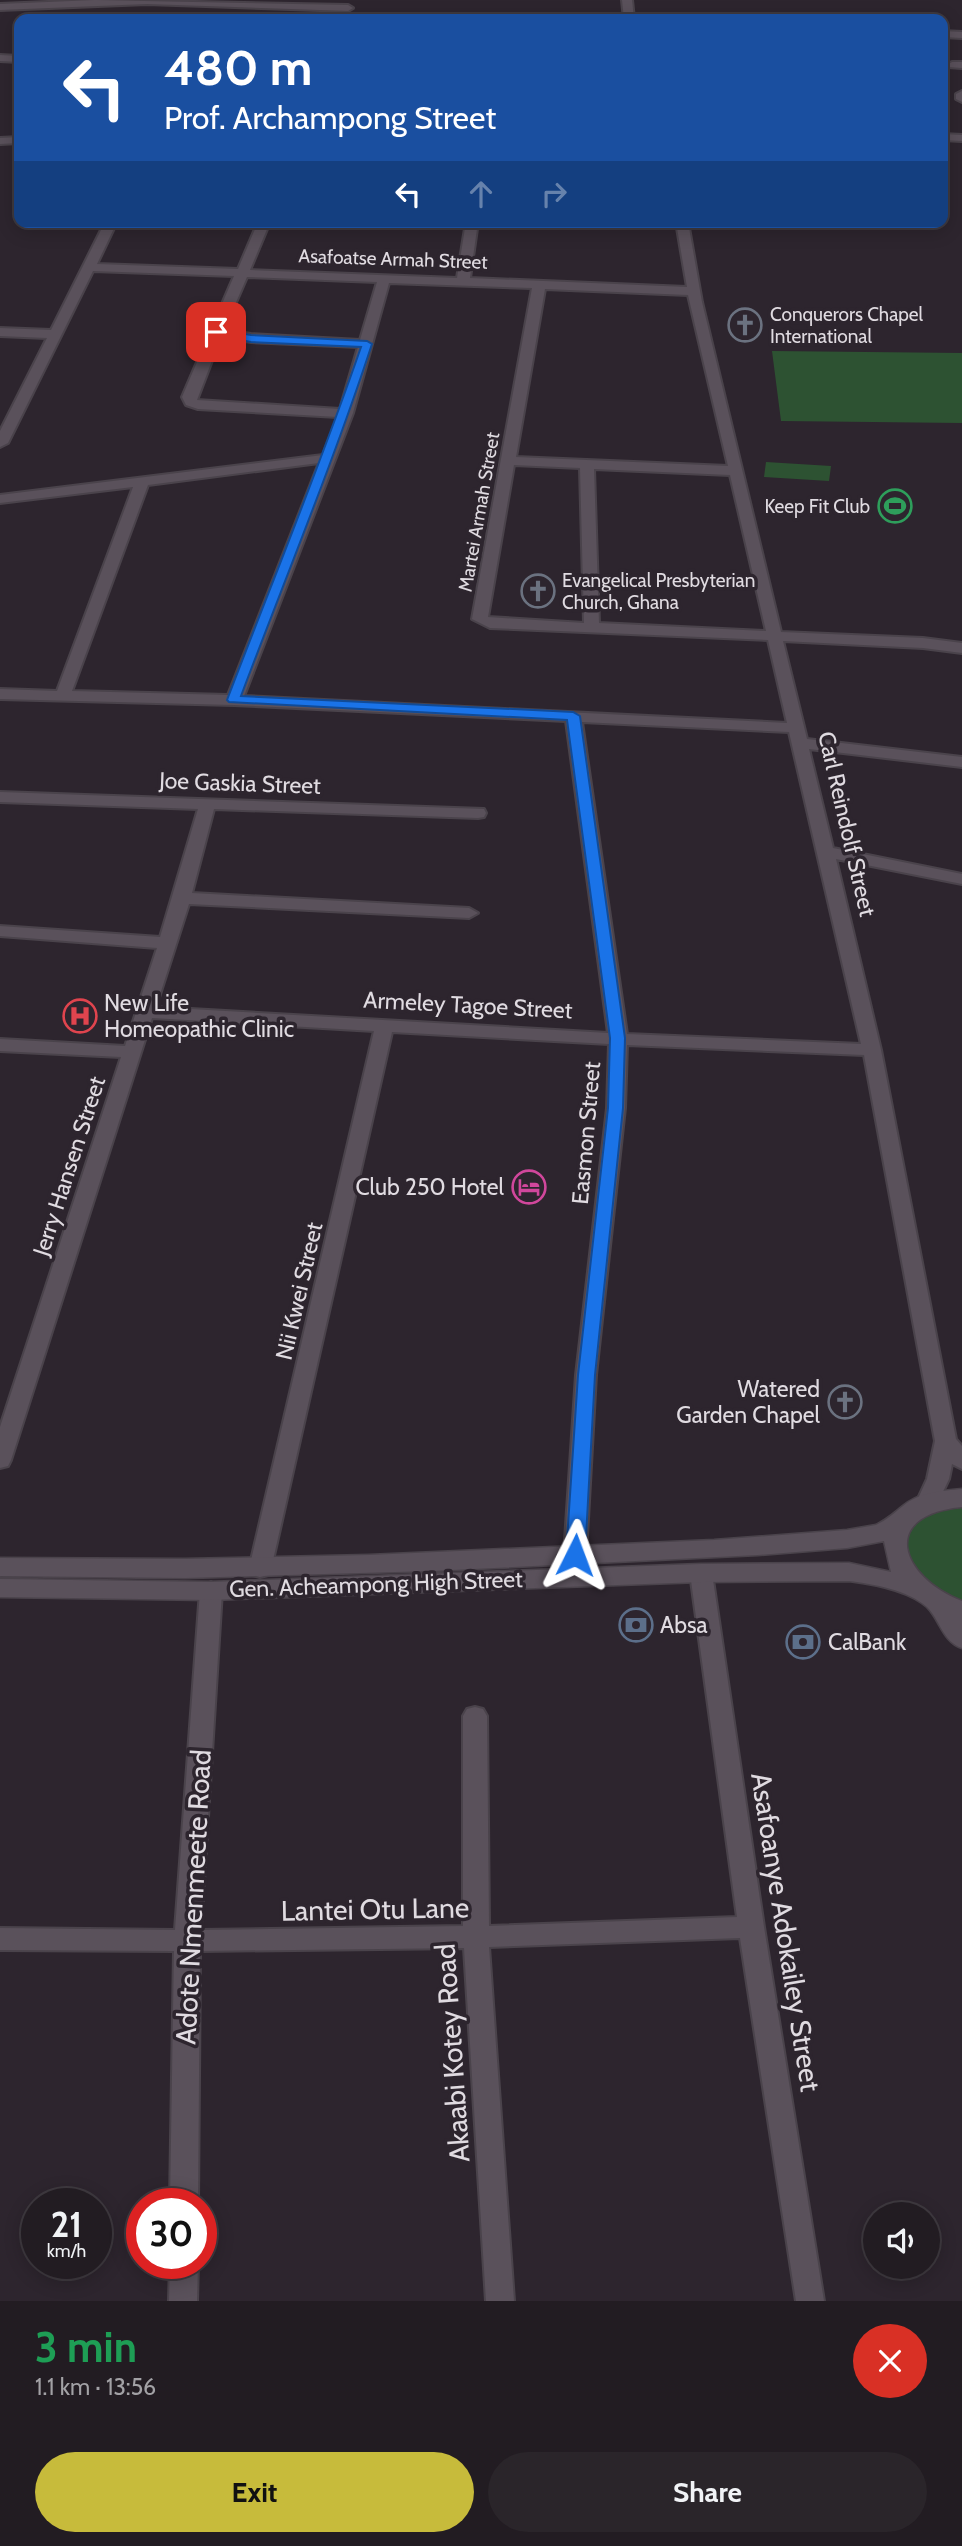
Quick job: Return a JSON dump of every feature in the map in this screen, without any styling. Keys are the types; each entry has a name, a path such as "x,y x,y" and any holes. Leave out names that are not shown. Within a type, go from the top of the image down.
{"main road":[{"path":"926,1505 962,1497"},
{"name":"Gen. Acheampong High Street","path":"0,1567 260,1569 811,1542 865,1537 901,1524 914,1511 926,1505"},
{"path":"901,1524 894,1540 895,1558 902,1575 927,1597 962,1638"},
{"name":"Gen. Acheampong High Street","path":"0,1588 211,1591 701,1573 870,1574 962,1611"}],"street":[{"path":"0,7 20,3 216,1 348,8"},
{"path":"1,443 108,228"},
{"path":"262,228 189,397 191,402 198,405 346,412"},
{"path":"463,281 471,228"},
{"name":"Carl Reindolf Street","path":"683,228 694,291 735,471 800,736 872,1050 946,1441 938,1479 926,1505"},
{"name":"Asafoatse Armah Street","path":"90,267 694,291"},
{"path":"234,700 346,412 384,278"},
{"name":"Martei Armah Street","path":"539,285 480,619 490,623 775,635 962,648"},
{"path":"0,332 57,334"},
{"path":"216,332 251,338 367,344"},
{"path":"0,499 329,458"},
{"path":"508,461 735,471"},
{"path":"587,465 592,628"},
{"path":"63,695 142,482"},
{"path":"0,694 234,700 573,716 800,736 962,762"},
{"name":"Easmon Street","path":"573,716 618,1038 615,1108 586,1375 575,1555"},
{"name":"Joe Gaskia Street","path":"0,797 478,813"},
{"name":"Jerry Hansen Street","path":"0,1460 182,898 207,805"},
{"path":"827,852 962,879"},
{"path":"182,898 468,913"},
{"path":"0,931 166,943"},
{"name":"Armeley Tagoe Street","path":"145,1012 872,1050"},
{"name":"Nii Kwei Street","path":"260,1569 385,1024"},
{"path":"0,1045 132,1052"},
{"name":"Carl Reindolf Street","path":"946,1441 962,1461"},
{"name":"Asafoanye Adokailey Street","path":"701,1573 751,1927 810,2301"},
{"name":"Adote Nmenmeete Road","path":"184,2188 187,1943 211,1591"},
{"name":"Akaabi Kotey Road","path":"475,1716 476,1939 500,2301"},
{"name":"Lantei Otu Lane","path":"0,1939 187,1943 476,1939 751,1927"},
{"path":"183,2301 184,2279"}],"green space":[{"path":"772,351 962,353 962,423 781,421"},
{"path":"766,462 831,466 829,481 764,477"},
{"path":"962,1503 962,1600 928,1585 904,1556 910,1530 920,1517"}],"place":[{"name":"Conquerors Chapel International","path":"745,325"},
{"name":"Keep Fit Club","path":"895,506"},
{"name":"Evangelical Presbyterian Church, Ghana","path":"538,591"},
{"name":"New Life Homeopathic Clinic","path":"80,1016"},
{"name":"Club 250 Hotel","path":"529,1187"},
{"name":"Watered Garden Chapel","path":"845,1402"},
{"name":"Absa","path":"636,1625"},
{"name":"CalBank","path":"803,1642"}],"route":[{"path":"216,332 251,338 367,344 329,458 296,535 234,700 573,716 618,1038 615,1108 586,1375 575,1555"}]}
